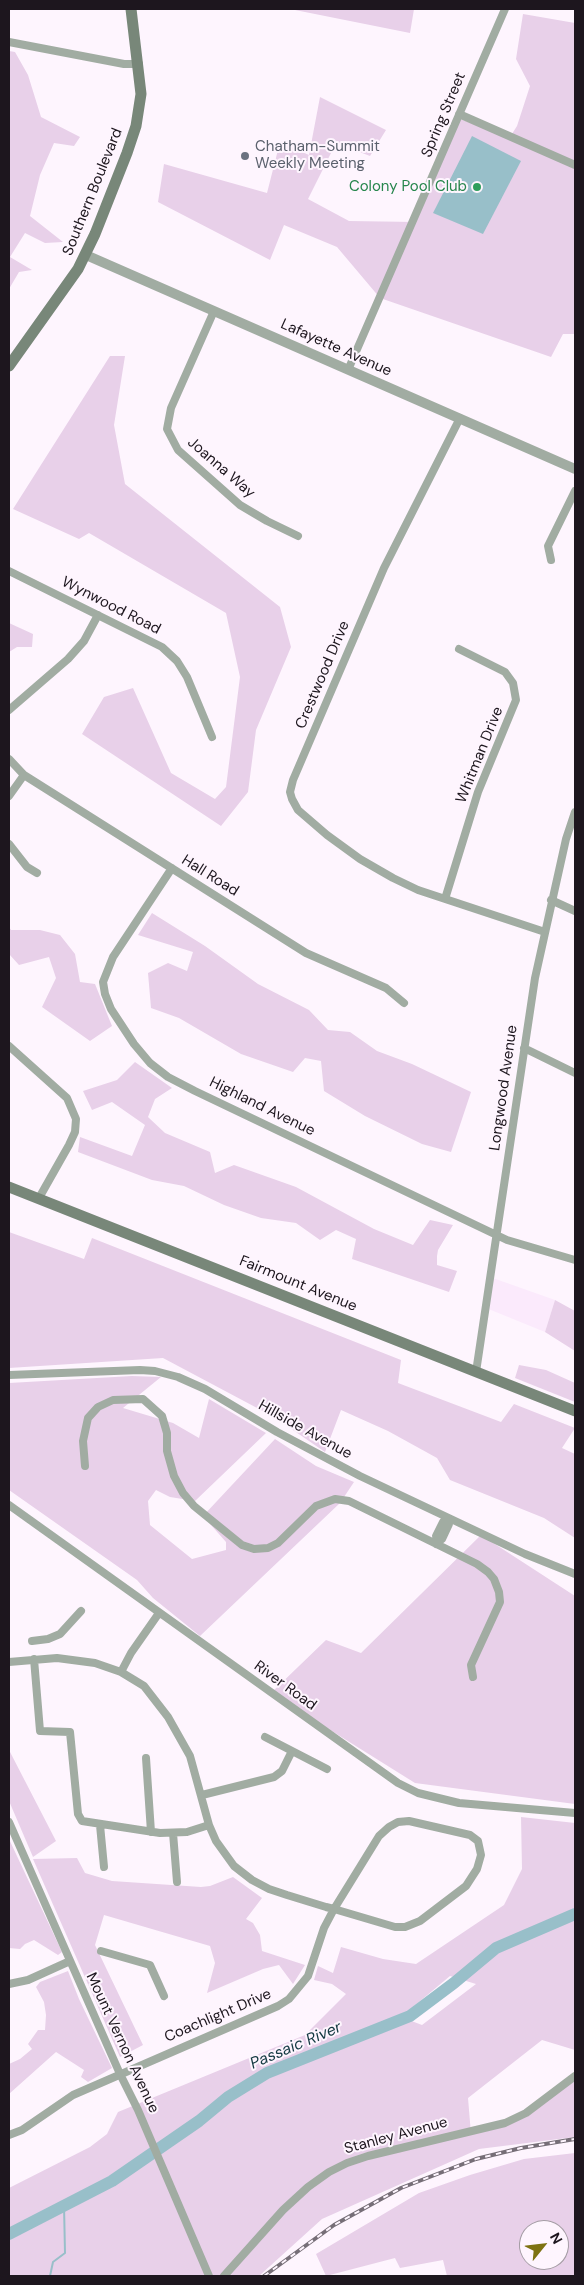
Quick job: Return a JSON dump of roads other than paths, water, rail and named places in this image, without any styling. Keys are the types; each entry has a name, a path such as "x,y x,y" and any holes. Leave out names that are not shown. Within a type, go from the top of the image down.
{"main road":[{"name":"Southern Boulevard","path":"9,366 67,287 86,255 136,126 141,94 139,64 131,9"},
{"name":"Fairmount Avenue","path":"9,1187 575,1411"}],"street":[{"name":"Spring Street","path":"348,370 505,9"},
{"path":"9,42 124,64 139,64"},
{"path":"459,114 575,165"},
{"name":"Lafayette Avenue","path":"86,255 575,469"},
{"name":"Joanna Way","path":"214,311 171,408 167,429 178,450 240,504 267,521 298,536"},
{"name":"Crestwood Drive","path":"460,418 384,568 293,780 290,792 298,810 346,849 393,878 445,899 545,932"},
{"path":"551,560 548,546 575,490"},
{"name":"Wynwood Road","path":"9,571 153,642 177,661 187,677 212,737"},
{"path":"9,710 68,659 84,641 98,615"},
{"name":"Whitman Drive","path":"445,899 478,792 516,700 513,683 505,672 493,664 460,649"},
{"name":"Hall Road","path":"9,760 24,775 306,953 386,988 404,1003"},
{"path":"9,796 24,775"},
{"name":"Longwood Avenue","path":"476,1372 524,1048 551,900 566,839 575,812"},
{"path":"9,844 27,867 37,873"},
{"name":"Highland Avenue","path":"172,868 108,965 103,982 105,994 111,1008 134,1044 150,1063 168,1077 188,1087 496,1235 575,1260"},
{"path":"551,900 575,911"},
{"path":"9,1046 67,1098 76,1119 69,1145 40,1198"},
{"path":"524,1048 575,1073"},
{"name":"Hillside Avenue","path":"9,1375 140,1370 155,1371 178,1377 205,1389 289,1439 448,1520 552,1566 575,1574"},
{"path":"84,1466 83,1441 88,1418 98,1407 113,1400 143,1399 162,1416 167,1433 167,1451 174,1476 183,1493 194,1506 242,1545 254,1549 268,1548 278,1543 316,1506 334,1499 349,1502 437,1542 488,1572 500,1592 497,1609 471,1666 474,1677"},
{"name":"River Road","path":"9,1505 387,1776 418,1793 459,1803 575,1812"},
{"path":"437,1542 436,1536 443,1522 448,1520"},
{"path":"32,1641 48,1639 60,1634 81,1611"},
{"path":"121,1672 131,1653 159,1613"},
{"path":"34,1659 40,1732 70,1732 78,1814 85,1822 173,1834 209,1825"},
{"path":"9,1662 34,1659 76,1660 121,1672 144,1686 168,1717 190,1756 209,1825 216,1841 229,1860 252,1880 269,1889 334,1909"},
{"path":"265,1737 327,1769"},
{"path":"202,1795 278,1775 292,1751"},
{"path":"146,1758 151,1832"},
{"name":"Mount Vernon Avenue","path":"9,1822 172,2187 209,2276"},
{"name":"Coachlight Drive","path":"9,2135 22,2130 73,2095 278,2006 289,1998 308,1976 324,1928 334,1909 379,1836 389,1827 398,1822 422,1823 470,1835 478,1841 481,1855 477,1869 470,1882 428,1915 410,1926 395,1927 334,1909"},
{"path":"100,1825 104,1867"},
{"path":"173,1834 177,1882"},
{"path":"101,1952 150,1965 164,1996"},
{"path":"9,1984 28,1980 70,1961"},
{"name":"Stanley Avenue","path":"224,2276 283,2210 308,2187 329,2172 368,2156 505,2123 526,2113 575,2076"}],"water":[{"name":"Colony Pool Club","path":"472,136 521,161 483,234 433,213"}],"waterway":[{"name":"Passaic River","path":"9,2234 112,2181 199,2121 228,2097 267,2073 410,2016 496,1948 575,1914"},
{"path":"50,2276 53,2262 65,2253 64,2205"}],"railway":[{"path":"264,2276 334,2225 401,2188 476,2159 521,2148 575,2139"}],"place":[{"name":"Chatham-Summit Weekly Meeting","path":"245,156"},
{"name":"Colony Pool Club","path":"477,187"}]}
